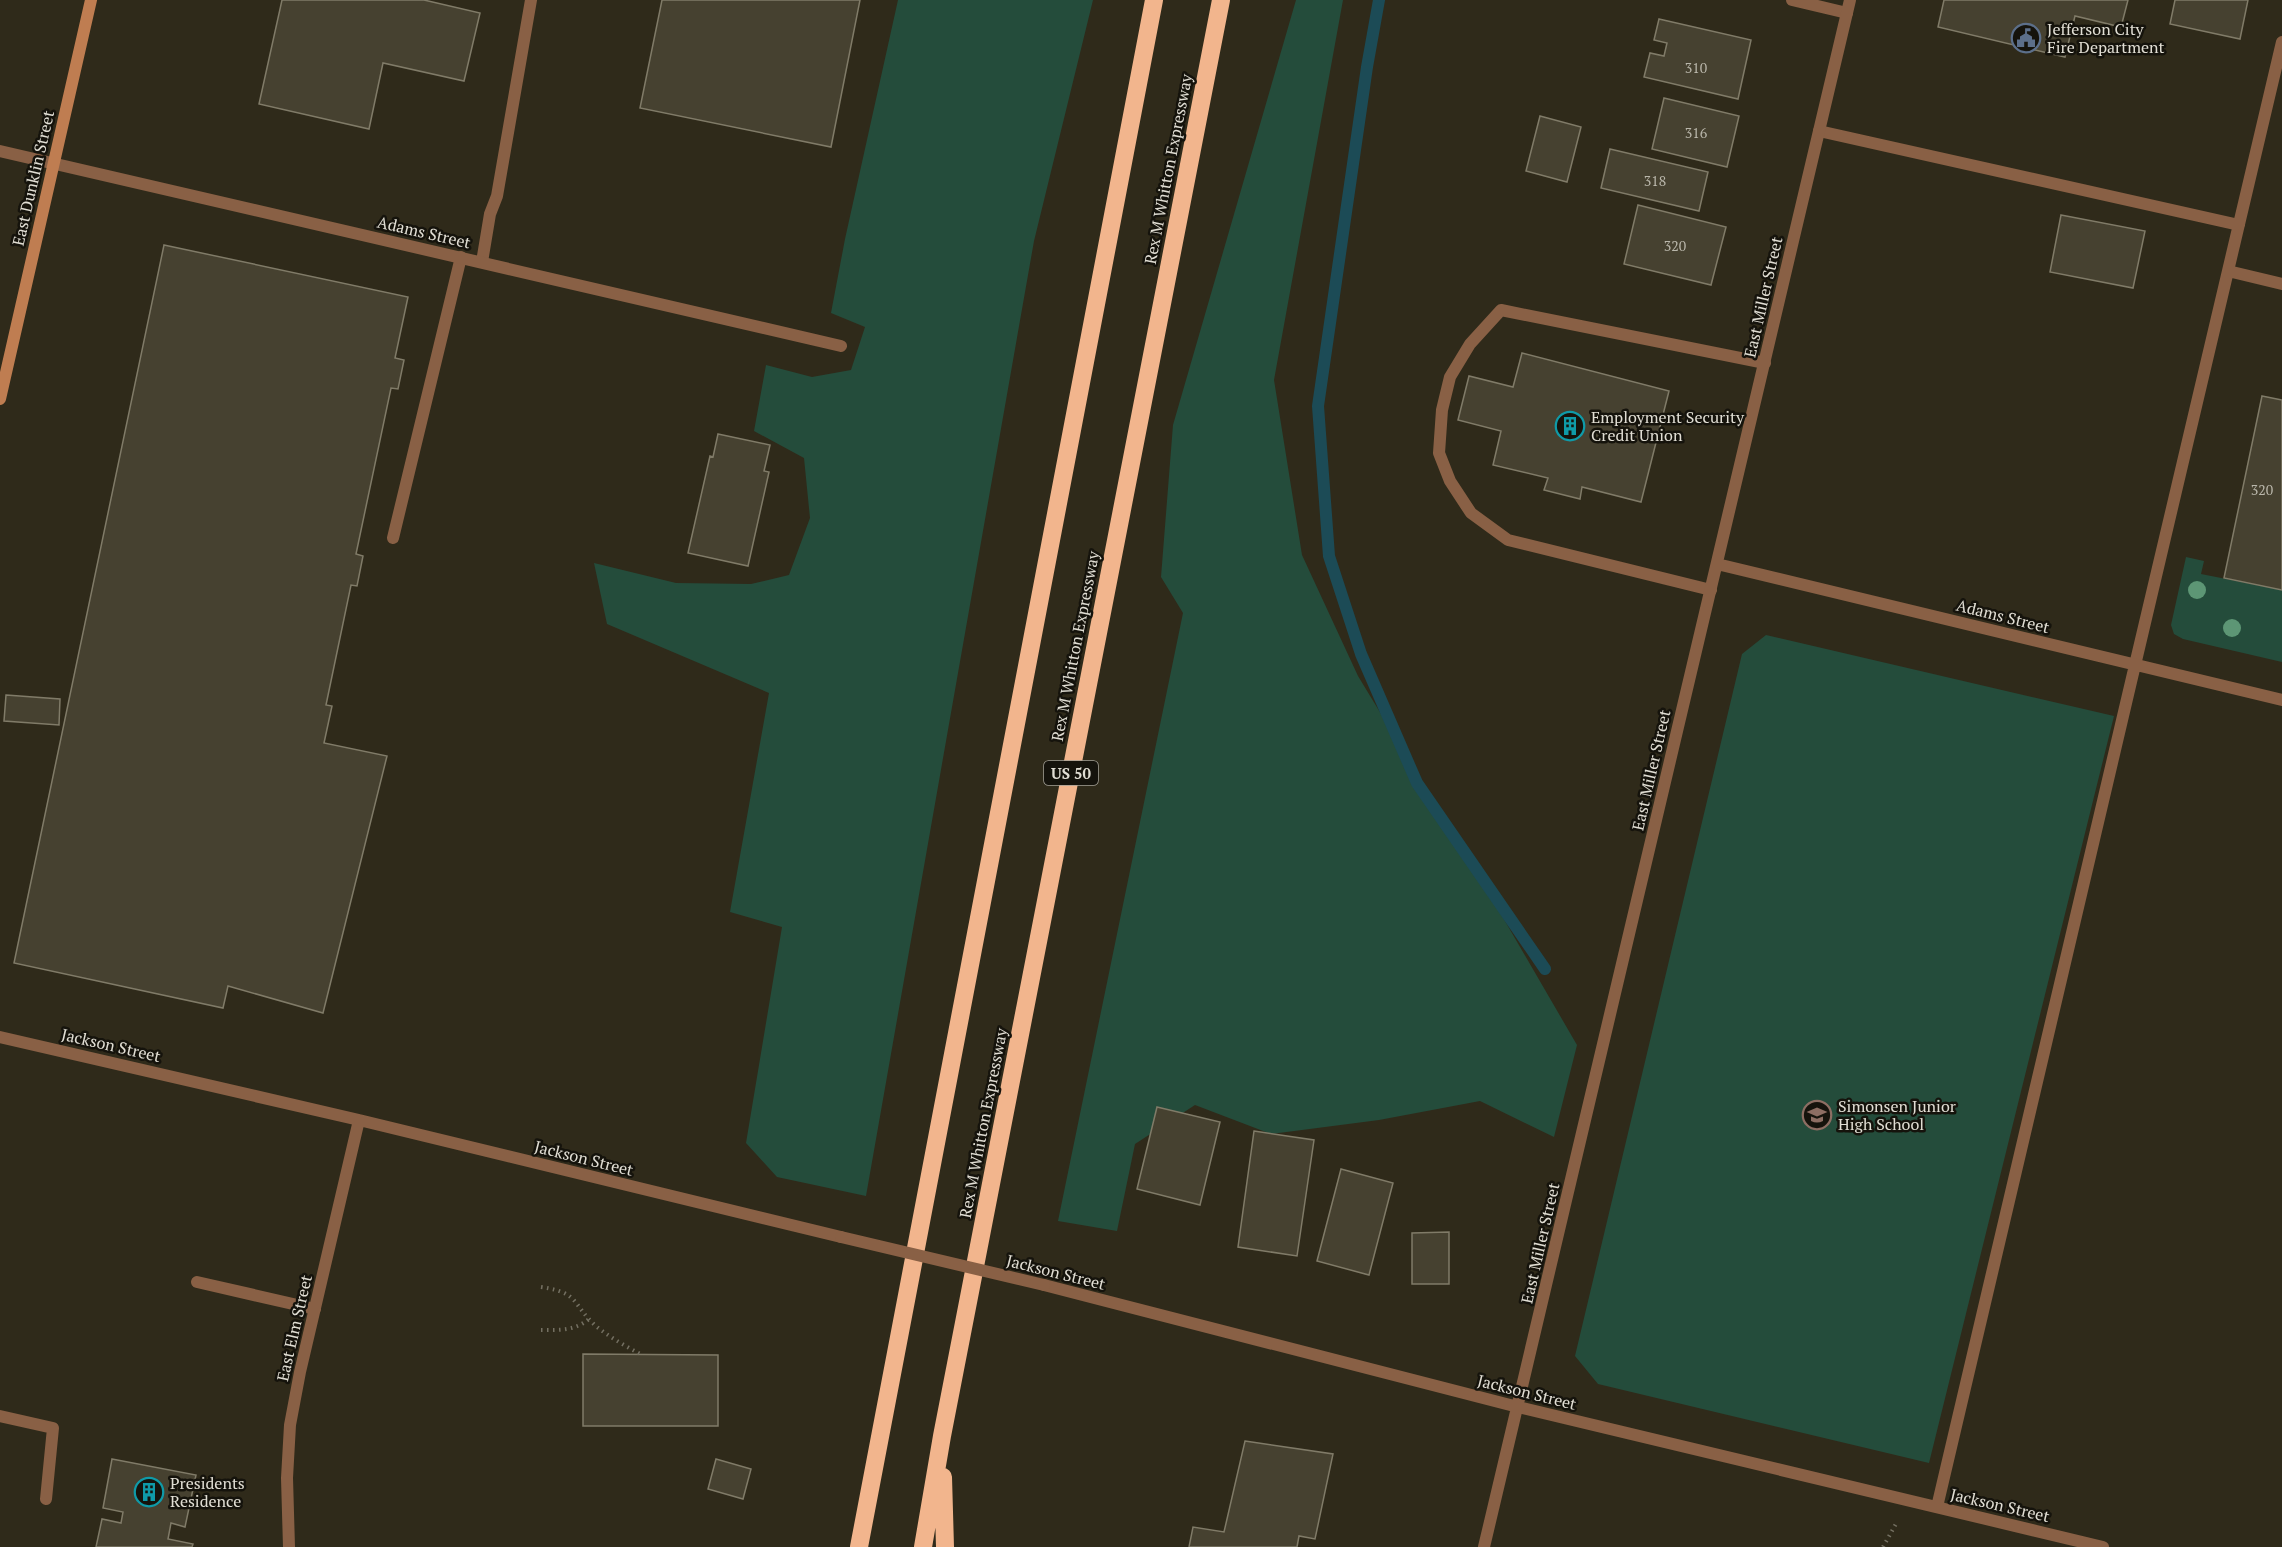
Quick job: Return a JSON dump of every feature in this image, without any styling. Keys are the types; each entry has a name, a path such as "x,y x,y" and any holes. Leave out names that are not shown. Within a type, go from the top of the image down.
{"highway":[{"path":"859,1547 1154,0"},
{"name":"Rex M Whitton Expressway","path":"922,1547 1221,0"},
{"path":"942,1436 945,1547"}],"main road":[{"name":"East Dunklin Street","path":"0,399 91,0"}],"street":[{"path":"521,0 528,17"},
{"path":"482,262 490,214 497,196 531,0"},
{"path":"1792,0 1847,13"},
{"name":"East Miller Street","path":"1484,1547 1850,0"},
{"path":"1937,1507 2282,42"},
{"path":"1819,131 2239,225"},
{"name":"Adams Street","path":"0,151 841,345"},
{"path":"393,538 461,257"},
{"path":"2228,271 2282,284"},
{"path":"1711,590 1508,540 1471,513 1450,481 1439,453 1443,410 1450,377 1470,345 1501,310 1764,363"},
{"name":"Adams Street","path":"1717,564 2282,700"},
{"name":"Jackson Street","path":"0,1037 359,1120 1044,1285 1518,1407 2103,1547"},
{"name":"East Elm Street","path":"290,1547 287,1478 290,1425 359,1120"},
{"path":"197,1282 315,1309"},
{"path":"0,1416 53,1428 46,1499"}],"path":[{"path":"541,1287 567,1293 589,1319 619,1343 642,1355"},
{"path":"541,1330 569,1329 582,1325 589,1319"}],"green space":[{"path":"898,0 1093,0 1034,241 866,1196 777,1177 746,1143 782,927 730,912 769,693 607,624 594,563 676,583 751,584 789,575 810,518 804,458 754,431 766,365 812,377 851,370 865,327 831,313"},
{"path":"1296,0 1343,0 1274,380 1302,555 1358,676 1466,854 1577,1045 1554,1137 1480,1101 1379,1120 1271,1134 1195,1105 1135,1144 1117,1231 1058,1221 1183,613 1161,577 1173,425"},
{"path":"2186,557 2204,561 2201,574 2282,590 2282,662 2183,639 2174,634 2171,625"},
{"name":"Simonsen Junior High School","path":"1766,635 2114,716 1929,1463 1598,1384 1575,1356 1742,654"}],"building":[{"path":"282,0 424,0 480,13 464,81 383,63 369,129 259,104"},
{"path":"662,0 860,0 831,147 640,108"},
{"name":"Jefferson City Fire Department","path":"1944,0 2128,0 2121,27 2075,16 2065,57 1938,27"},
{"name":"Jefferson City Fire Department","path":"2175,0 2248,0 2240,39 2170,24"},
{"path":"1659,19 1751,40 1738,99 1644,77 1650,53 1664,56 1667,43 1654,40"},
{"path":"1664,98 1739,116 1727,167 1652,149"},
{"path":"1540,116 1581,127 1567,182 1526,171"},
{"path":"1610,149 1708,172 1699,211 1601,188"},
{"path":"1638,205 1726,227 1711,285 1624,264"},
{"path":"2061,215 2145,231 2133,288 2050,272"},
{"path":"164,245 408,297 395,358 404,360 398,389 391,388 356,554 363,556 357,586 351,585 326,705 332,706 324,743 387,756 323,1013 228,986 223,1008 14,963"},
{"name":"Employment Security Credit Union","path":"1522,353 1669,391 1641,502 1582,487 1580,499 1544,490 1548,478 1493,465 1501,431 1458,420 1469,376 1513,387"},
{"path":"2262,396 2282,400 2282,590 2224,578"},
{"path":"718,434 770,445 764,471 769,472 748,566 688,553 710,456 713,457"},
{"path":"6,695 60,699 59,725 4,721"},
{"path":"1157,1107 1220,1122 1200,1205 1137,1189"},
{"path":"1254,1131 1314,1140 1297,1256 1238,1247"},
{"path":"1341,1169 1393,1183 1369,1275 1317,1261"},
{"path":"1449,1232 1449,1284 1412,1284 1412,1233"},
{"path":"583,1354 718,1355 718,1426 583,1426"},
{"path":"1245,1441 1333,1454 1315,1539 1299,1536 1297,1547 1189,1547 1193,1527 1224,1532"},
{"name":"Presidents Residence","path":"112,1459 196,1475 185,1527 171,1523 168,1539 193,1544 192,1547 96,1547 102,1519 121,1523 123,1512 103,1508"},
{"path":"716,1459 751,1469 743,1499 708,1489"}],"waterway":[{"path":"1379,0 1367,67 1318,406 1329,556 1361,654 1417,783 1545,969"}],"place":[{"name":"Jefferson City Fire Department","path":"2026,38"},
{"name":"Employment Security Credit Union","path":"1570,426"},
{"name":"Simonsen Junior High School","path":"1817,1115"},
{"name":"Presidents Residence","path":"149,1492"}]}
